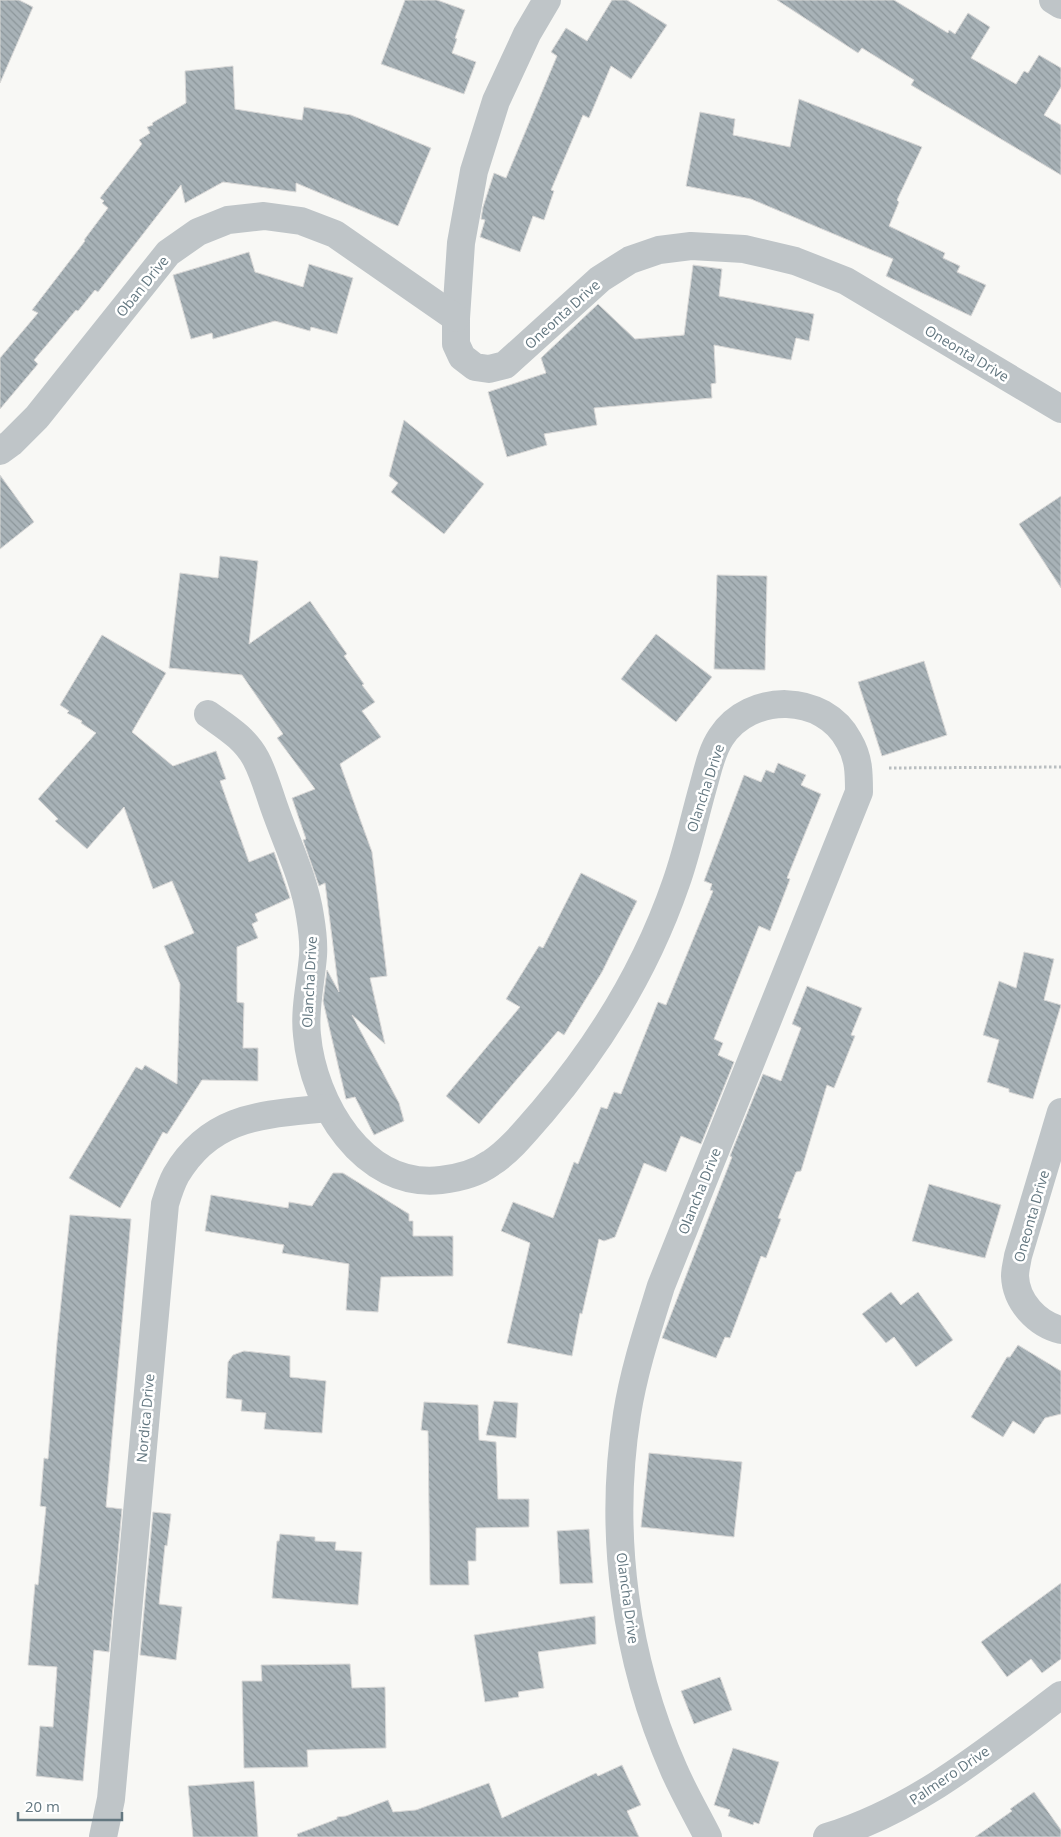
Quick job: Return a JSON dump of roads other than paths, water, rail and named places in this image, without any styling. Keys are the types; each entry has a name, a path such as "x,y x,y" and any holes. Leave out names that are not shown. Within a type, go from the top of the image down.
{"street":[{"name":"Oneonta Drive","path":"548,0 526,34 496,101 474,171 461,243 456,318 456,344 462,357 475,367 489,370 506,366 600,279 630,260 659,250 692,246 744,249 795,261 846,281 1061,409"},
{"path":"1053,0 1061,5"},
{"name":"Oban Drive","path":"0,451 12,443 37,417 168,253 198,232 228,220 264,216 292,219 335,234 456,318"},
{"name":"Olancha Drive","path":"208,714 238,735 255,758 303,886 310,914 313,954 306,1034 313,1074 328,1108 334,1120 356,1147 382,1168 411,1179 439,1181 466,1176 492,1163 523,1134 570,1080 617,1010 649,950 676,883 712,756 722,735 739,717 759,707 783,703 809,707 830,718 848,739 859,769 859,792 661,1286 641,1349 627,1414 620,1480 621,1557 631,1633 647,1697 674,1770 708,1837"},
{"name":"Nordica Drive","path":"103,1837 111,1799 164,1204 175,1176 192,1151 217,1131 246,1119 328,1108"},
{"name":"Oneonta Drive","path":"1061,1112 1018,1256 1015,1277 1021,1299 1033,1316 1052,1328 1061,1330"},
{"name":"Palmero Drive","path":"827,1837 845,1832 898,1809 956,1774 1061,1695"}]}
